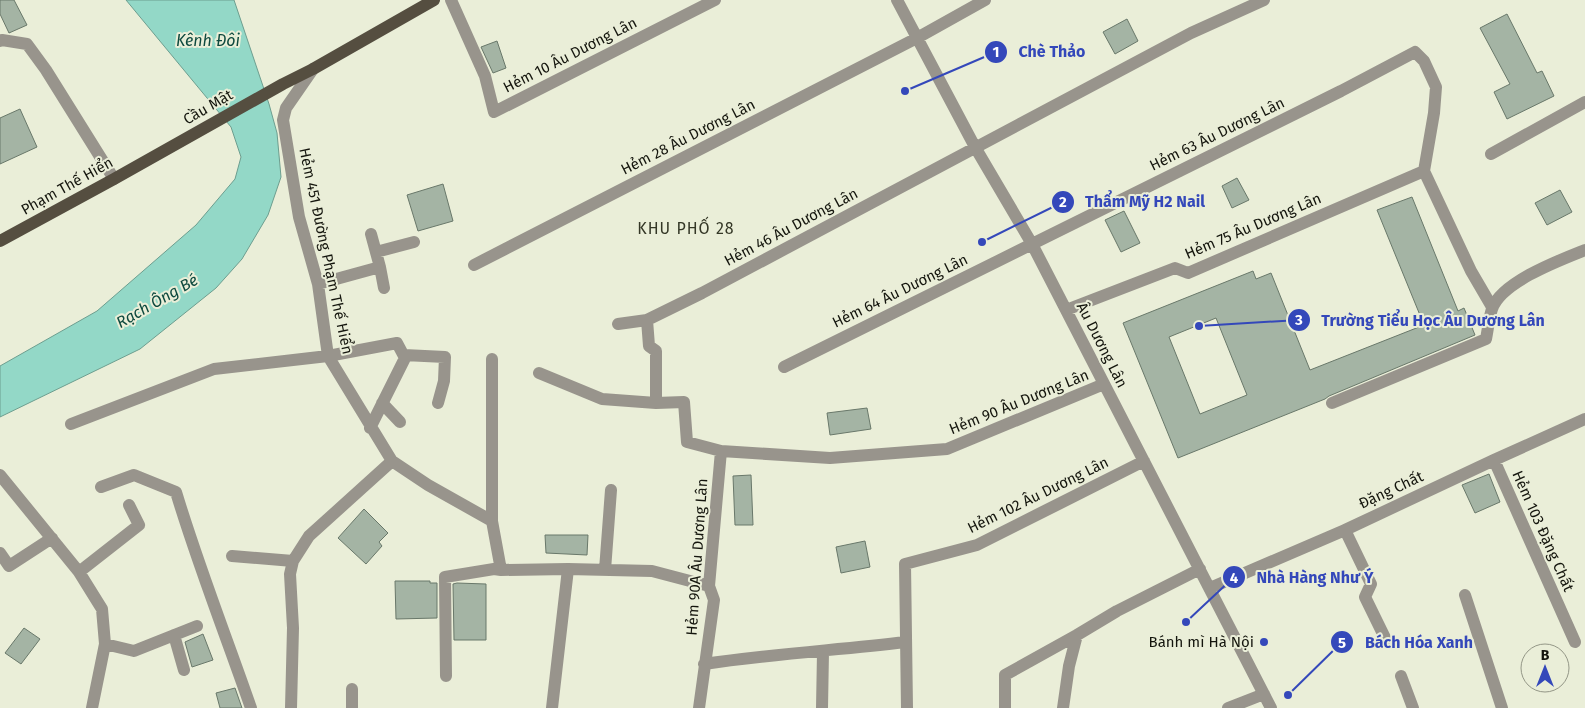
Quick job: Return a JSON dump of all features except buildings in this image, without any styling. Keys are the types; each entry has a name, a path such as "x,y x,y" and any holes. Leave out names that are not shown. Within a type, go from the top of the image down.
{"main road":[{"path":"313,69 434,0"},
{"name":"Cầu Mật","path":"149,160 313,69"},
{"name":"Phạm Thế Hiển","path":"0,241 149,160"}],"street":[{"name":"Hẻm 10 Âu Dương Lân","path":"450,0 485,76 494,112 715,0"},
{"name":"Âu Dương Lân","path":"897,0 975,147 1032,244 1271,708"},
{"name":"Hẻm 28 Âu Dương Lân","path":"474,265 917,38 985,0"},
{"name":"Hẻm 46 Âu Dương Lân","path":"618,324 647,320 1191,33 1256,2"},
{"path":"0,41 26,44 46,70 114,179"},
{"name":"Hẻm 63 Âu Dương Lân","path":"1032,244 1341,91 1415,52 1424,61 1436,87 1434,113 1424,171"},
{"name":"Hẻm 451 Đường Phạm Thế Hiển","path":"313,69 286,108 283,120 299,217 318,284 328,356 370,428 392,461"},
{"path":"1491,154 1585,102"},
{"path":"1424,171 1471,271 1492,307"},
{"name":"Hẻm 75 Âu Dương Lân","path":"1066,310 1175,268 1188,273 1424,171"},
{"path":"371,234 384,288"},
{"path":"376,252 414,242"},
{"name":"Hẻm 64 Âu Dương Lân","path":"784,367 1032,244"},
{"path":"1332,403 1486,339 1492,307 1505,291 1526,276 1585,250"},
{"path":"318,284 380,268"},
{"path":"647,320 649,346 656,351 656,404"},
{"path":"71,424 214,369 328,356 397,343 405,358 370,428"},
{"path":"404,355 445,357 444,382 438,403"},
{"path":"492,359 492,521 501,570"},
{"name":"Hẻm 90 Âu Dương Lân","path":"539,373 602,399 656,404 684,402 687,442 721,451 830,458 947,449 1104,384"},
{"path":"382,404 400,422"},
{"name":"Đặng Chất","path":"1210,588 1345,530 1585,419"},
{"name":"Hẻm 90A Âu Dương Lân","path":"699,708 714,600 709,586 721,451"},
{"name":"Hẻm 103 Đặng Chất","path":"1494,460 1575,642"},
{"path":"291,708 293,628 290,574 293,561 309,536 392,461 428,485 492,521"},
{"name":"Hẻm 102 Âu Dương Lân","path":"906,642 905,564 977,545 1144,461"},
{"path":"101,487 134,474 176,492 196,557 251,708"},
{"path":"0,475 79,572 102,609 105,644 92,708"},
{"path":"606,570 611,490"},
{"path":"79,572 138,525 129,505"},
{"path":"1345,530 1371,584 1365,597 1387,642"},
{"path":"0,552 9,566 52,538"},
{"path":"232,556 293,561"},
{"path":"552,708 568,569"},
{"path":"1004,708 1005,676 1117,611 1200,569"},
{"path":"446,676 445,578 494,570 652,571 709,586"},
{"path":"1465,595 1502,708"},
{"path":"105,644 134,651 198,626"},
{"path":"174,635 184,670"},
{"path":"1063,708 1076,635"},
{"path":"704,664 749,657 823,652 906,642 907,708"},
{"path":"822,708 823,652"},
{"path":"1401,676 1413,708"},
{"path":"352,689 352,708"},
{"path":"1228,708 1264,694"}],"water":[{"path":"126,0 234,0 277,133 281,177 268,215 242,259 216,288 140,349 0,417 0,366 97,311 196,225 235,179 241,157 231,127"}],"place":[{"name":"Chè Thảo","path":"905,91"},
{"name":"Thẩm Mỹ H2 Nail","path":"982,242"},
{"name":"Trường Tiểu Học Âu Dương Lân","path":"1199,326"},
{"name":"Nhà Hàng Như Ý","path":"1186,622"},
{"name":"Bánh mì Hà Nội","path":"1264,642"},
{"name":"Bách Hóa Xanh","path":"1288,695"}],"district":[{"name":"KHU PHỐ 28","path":"686,228"}],"water label":[{"name":"Kênh Đôi","path":"208,40"},
{"name":"Rạch Ông Bé","path":"157,301"}]}
